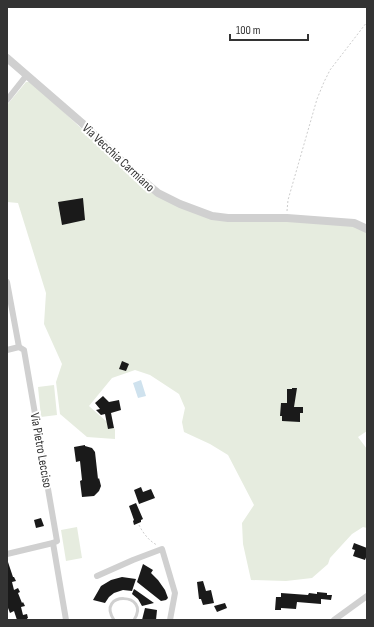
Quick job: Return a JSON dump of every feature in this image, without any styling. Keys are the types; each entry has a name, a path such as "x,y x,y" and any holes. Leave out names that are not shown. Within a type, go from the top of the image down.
{"street":[{"name":"Via Vecchia Carmiano","path":"7,58 82,123 134,173 158,193 180,204 212,216 228,218 287,218 354,223 367,229"},
{"path":"7,100 26,76"},
{"name":"Via Pietro Lecciso","path":"7,282 19,348 24,350 57,541 53,543 66,620"},
{"path":"7,350 19,348"},
{"path":"7,554 53,543"},
{"path":"97,576 133,560 162,550 175,593 170,620"},
{"path":"334,620 367,596"}],"lane":[{"path":"114,620 110,612 112,604 118,599 122,598 130,600 136,606 136,616 134,620"}],"path":[{"path":"287,218 288,200 317,99 330,70 367,22"},
{"path":"139,525 142,532 153,544 161,547"}],"shaded area":[{"path":"26,82 32,82 85,132 89,131 170,202 239,219 353,225 367,231 367,431 358,437 367,449 367,528 363,527 352,534 330,558 328,564 312,578 286,581 251,580 243,544 242,523 254,505 228,455 210,444 184,432 182,422 185,408 179,394 150,375 135,370 112,378 89,406 115,429 115,439 87,437 60,414 56,382 62,364 44,324 46,293 18,203 7,202 7,105"},
{"path":"54,385 57,415 41,417 38,387"},
{"path":"77,527 82,558 66,561 61,530"}],"water":[{"path":"141,380 146,396 138,398 133,383"}],"building":[{"path":"83,198 85,220 62,225 58,202"},
{"path":"122,361 129,364 126,371 119,369"},
{"path":"297,388 294,407 303,407 303,413 300,413 300,422 282,421 282,416 280,416 281,403 287,403 287,389"},
{"path":"103,396 109,402 119,400 121,410 111,413 114,428 108,429 105,414 101,415 96,410 100,409 95,403"},
{"path":"85,445 92,448 95,452 98,479 99,478 101,486 99,491 94,496 82,497 80,461 76,462 74,447"},
{"path":"141,487 143,492 151,489 155,498 139,504 134,490"},
{"path":"136,503 143,519 141,522 134,525 134,520 129,506"},
{"path":"41,518 44,526 36,528 34,520"},
{"path":"354,543 367,548 365,560 353,556 355,550 352,549"},
{"path":"8,562 13,577 16,581 12,582 14,590 18,588 20,592 18,593 22,603 23,602 25,606 21,607 23,615 27,614 28,620 17,620 14,611 10,613 8,608 7,609"},
{"path":"143,564 153,570 151,573 165,590 168,598 166,600 161,601 137,582"},
{"path":"122,577 136,579 132,591 123,590 114,593 105,603 93,600 101,586 111,580"},
{"path":"203,581 206,591 211,590 214,603 203,605 201,599 199,599 197,582"},
{"path":"134,589 154,603 142,606 138,599 132,594"},
{"path":"317,592 332,595 331,600 321,599 321,604 297,602 296,609 281,608 281,610 275,610 276,597 281,597 281,593 308,595 309,593 317,594"},
{"path":"225,603 227,608 217,612 214,606"},
{"path":"145,608 157,610 156,620 142,620"}]}
